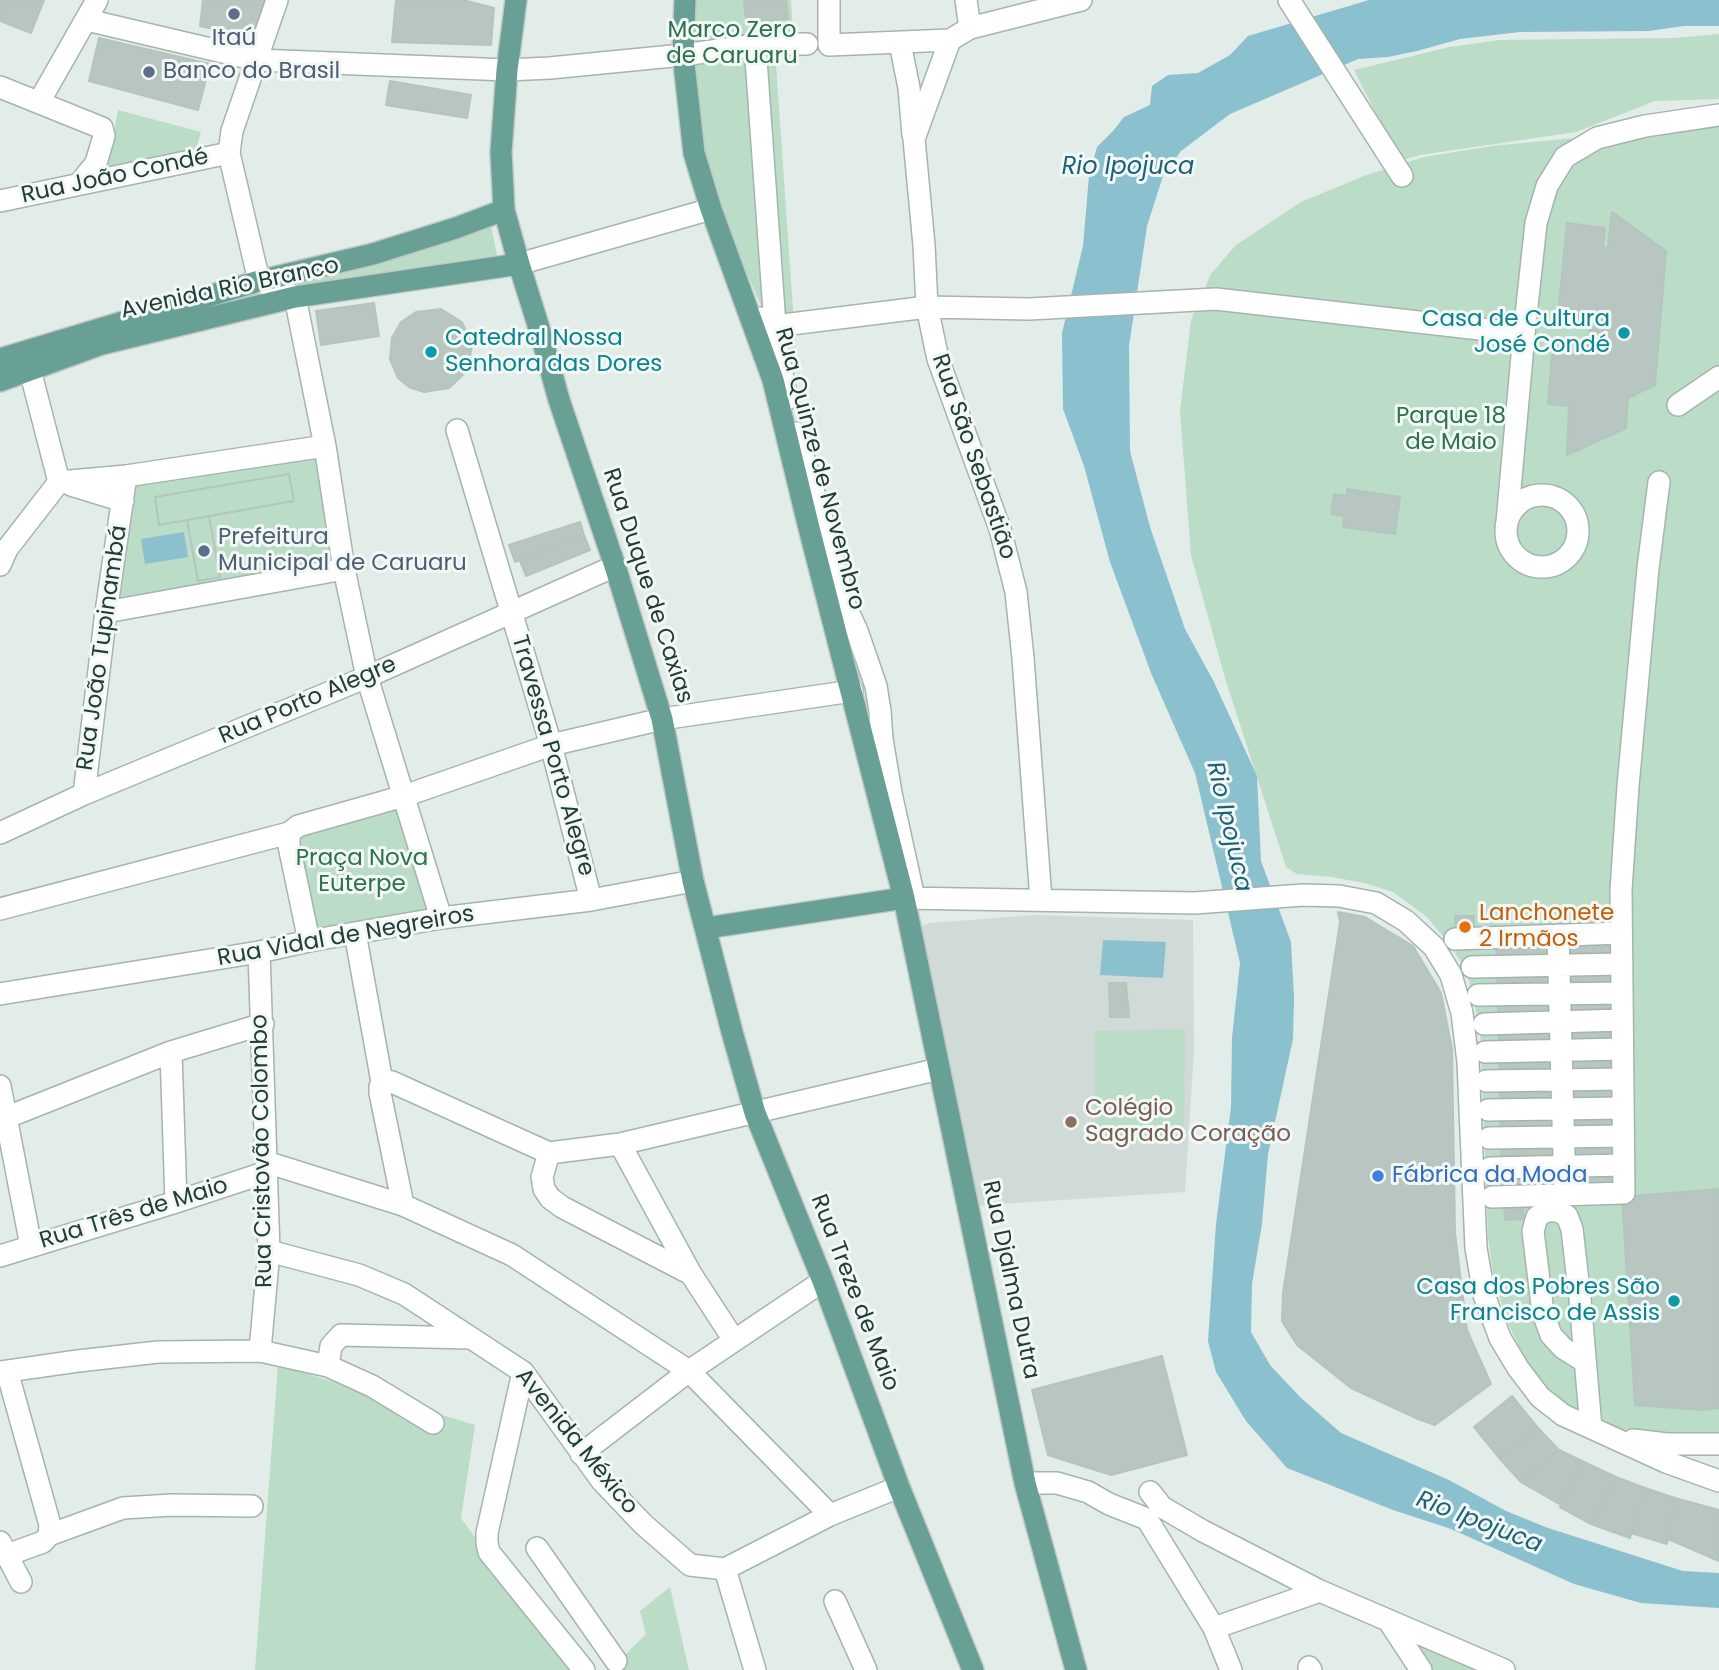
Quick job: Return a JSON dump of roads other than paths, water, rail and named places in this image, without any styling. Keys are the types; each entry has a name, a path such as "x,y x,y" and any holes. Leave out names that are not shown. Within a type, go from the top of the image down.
{"main road":[{"name":"Rua Duque de Caxias","path":"516,0 501,152 504,210 559,400 615,566 662,719 693,881 706,928"},
{"name":"Rua Quinze de Novembro","path":"685,0 683,55 694,153 711,209 773,380 809,528 909,898"},
{"name":"Avenida Rio Branco","path":"0,359 259,281 373,254 504,210"},
{"name":"Avenida Rio Branco","path":"0,381 102,344 295,297 519,264"},
{"path":"706,928 909,898"},
{"name":"Rua Djalma Dutra","path":"909,898 939,1069 1025,1483 1076,1670"},
{"name":"Rua Treze de Maio","path":"706,928 755,1113 823,1281 899,1487 973,1670"}],"street":[{"path":"39,102 97,0"},
{"path":"277,0 232,131 229,153 259,281 295,297 325,446 344,569 367,677 441,918"},
{"path":"818,44 829,0"},
{"path":"966,0 970,28"},
{"path":"87,20 257,60 507,70 683,55 755,45 900,44 950,40 970,28 1082,0"},
{"path":"1289,0 1402,176"},
{"name":"Rua São Sebastião","path":"914,139 950,40"},
{"name":"Rua São Sebastião","path":"900,44 909,88 927,307 938,359 1000,529 1016,592 1041,900"},
{"path":"755,45 775,334 783,383 845,605 876,686 881,739 909,898 1198,902 1339,896 1376,903 1406,920 1434,947 1451,975 1462,1013 1468,1062 1476,1248 1484,1295 1500,1338 1540,1397 1563,1415 1666,1462 1719,1481"},
{"path":"0,87 102,128 104,136 96,163 79,184"},
{"path":"1507,522 1536,223 1547,186 1565,157 1597,138 1645,126 1719,115"},
{"name":"Rua João Condé","path":"0,201 229,153"},
{"path":"519,264 711,209"},
{"path":"738,281 775,334"},
{"path":"775,334 927,307 1029,310 1216,299 1524,334"},
{"path":"30,370 59,482"},
{"path":"1678,405 1719,377"},
{"name":"Travessa Porto Alegre","path":"457,430 551,745 592,900"},
{"path":"2,556 59,482 127,476 325,446"},
{"name":"Rua João Tupinambá","path":"84,794 106,612 127,476"},
{"path":"59,482 123,501"},
{"path":"1492,1197 1623,1193 1621,890 1648,568 1659,482"},
{"name":"Rua Porto Alegre","path":"0,833 84,794 367,677 615,566"},
{"path":"106,612 344,569"},
{"path":"0,909 289,833 298,826 404,796 551,745 662,719 852,691"},
{"path":"289,833 289,846 309,941"},
{"name":"Rua Vidal de Negreiros","path":"0,994 259,952 441,918 592,900 693,881"},
{"path":"355,933 382,1082 380,1093 403,1205"},
{"path":"1455,939 1621,933"},
{"path":"1558,935 1565,1195"},
{"name":"Rua Cristovão Colombo","path":"259,952 269,1251 260,1351"},
{"path":"1472,967 1622,964"},
{"path":"1478,995 1622,993"},
{"path":"1483,1024 1622,1020"},
{"path":"3,1119 171,1052 263,1024"},
{"path":"1485,1052 1622,1049"},
{"path":"171,1052 176,1202"},
{"path":"382,1082 392,1082 549,1153 620,1144 939,1069"},
{"path":"1486,1081 1623,1079"},
{"path":"0,1086 3,1119 31,1246"},
{"path":"1488,1110 1623,1108"},
{"path":"1489,1138 1623,1136"},
{"path":"620,1144 691,1274 734,1340"},
{"path":"549,1153 542,1177 544,1189 550,1198 562,1207 691,1274"},
{"path":"1490,1168 1623,1165"},
{"path":"267,1167 403,1205 512,1255 689,1371 830,1515"},
{"name":"Rua Três de Maio","path":"0,1256 176,1202 267,1167"},
{"path":"1585,1362 1563,1348 1551,1335 1543,1313 1533,1231 1537,1217 1546,1211 1558,1211 1567,1216 1572,1229 1585,1362 1601,1433"},
{"name":"Avenida México","path":"269,1251 359,1275 404,1294 523,1371 601,1481 643,1524 690,1565 725,1569"},
{"path":"581,1454 689,1371 823,1281"},
{"path":"328,1366 331,1346 341,1335 470,1338"},
{"path":"49,1535 50,1525 4,1371 158,1352 260,1351 328,1366 372,1386 433,1423"},
{"path":"523,1371 487,1543 489,1552 584,1670"},
{"path":"1601,1433 1667,1444 1719,1444"},
{"path":"1025,1483 1057,1483 1088,1492 1109,1504 1147,1519 1214,1628 1231,1670"},
{"path":"755,1670 725,1569 830,1515 899,1487"},
{"path":"1150,1492 1162,1507 1203,1531 1320,1591 1496,1668"},
{"path":"21,1581 3,1548 43,1542 49,1535 123,1508 172,1505 252,1506"},
{"path":"537,1548 616,1661"},
{"path":"1214,1628 1320,1591"},
{"path":"835,1601 866,1670"},
{"path":"1388,1620 1421,1670"}],"water":[{"name":"Rio Ipojuca","path":"1369,0 1719,0 1719,26 1684,26 1649,31 1520,32 1460,39 1388,57 1358,59 1230,114 1181,151 1163,176 1147,226 1129,346 1130,451 1150,527 1185,629 1214,682 1257,776 1261,861 1291,942 1293,1039 1268,1154 1262,1224 1252,1284 1251,1332 1270,1365 1301,1398 1341,1433 1449,1480 1506,1511 1548,1528 1683,1571 1719,1573 1719,1608 1641,1603 1574,1584 1451,1529 1393,1510 1287,1468 1246,1421 1216,1372 1208,1341 1216,1224 1231,1107 1232,1038 1240,963 1195,773 1151,673 1110,562 1084,466 1063,409 1062,333 1083,246 1089,176 1097,147 1124,117 1150,105 1152,86 1168,75 1198,73 1230,55 1248,36"},
{"path":"184,532 188,557 145,564 141,539"},
{"path":"1103,940 1166,942 1163,978 1100,975"}],"place":[{"name":"Itaú","path":"234,14"},
{"name":"Banco do Brasil","path":"149,72"},
{"name":"Casa de Cultura José Condé","path":"1624,333"},
{"name":"Catedral Nossa Senhora das Dores","path":"431,352"},
{"name":"Prefeitura Municipal de Caruaru","path":"204,551"},
{"name":"Lanchonete 2 Irmãos","path":"1465,927"},
{"name":"Colégio Sagrado Coração","path":"1071,1122"},
{"name":"Fábrica da Moda","path":"1378,1176"},
{"name":"Casa dos Pobres São Francisco de Assis","path":"1674,1301"}],"park label":[{"name":"Marco Zero de Caruaru","path":"732,44"},
{"name":"Parque 18 de Maio","path":"1451,430"},
{"name":"Praça Nova Euterpe","path":"362,872"}]}
